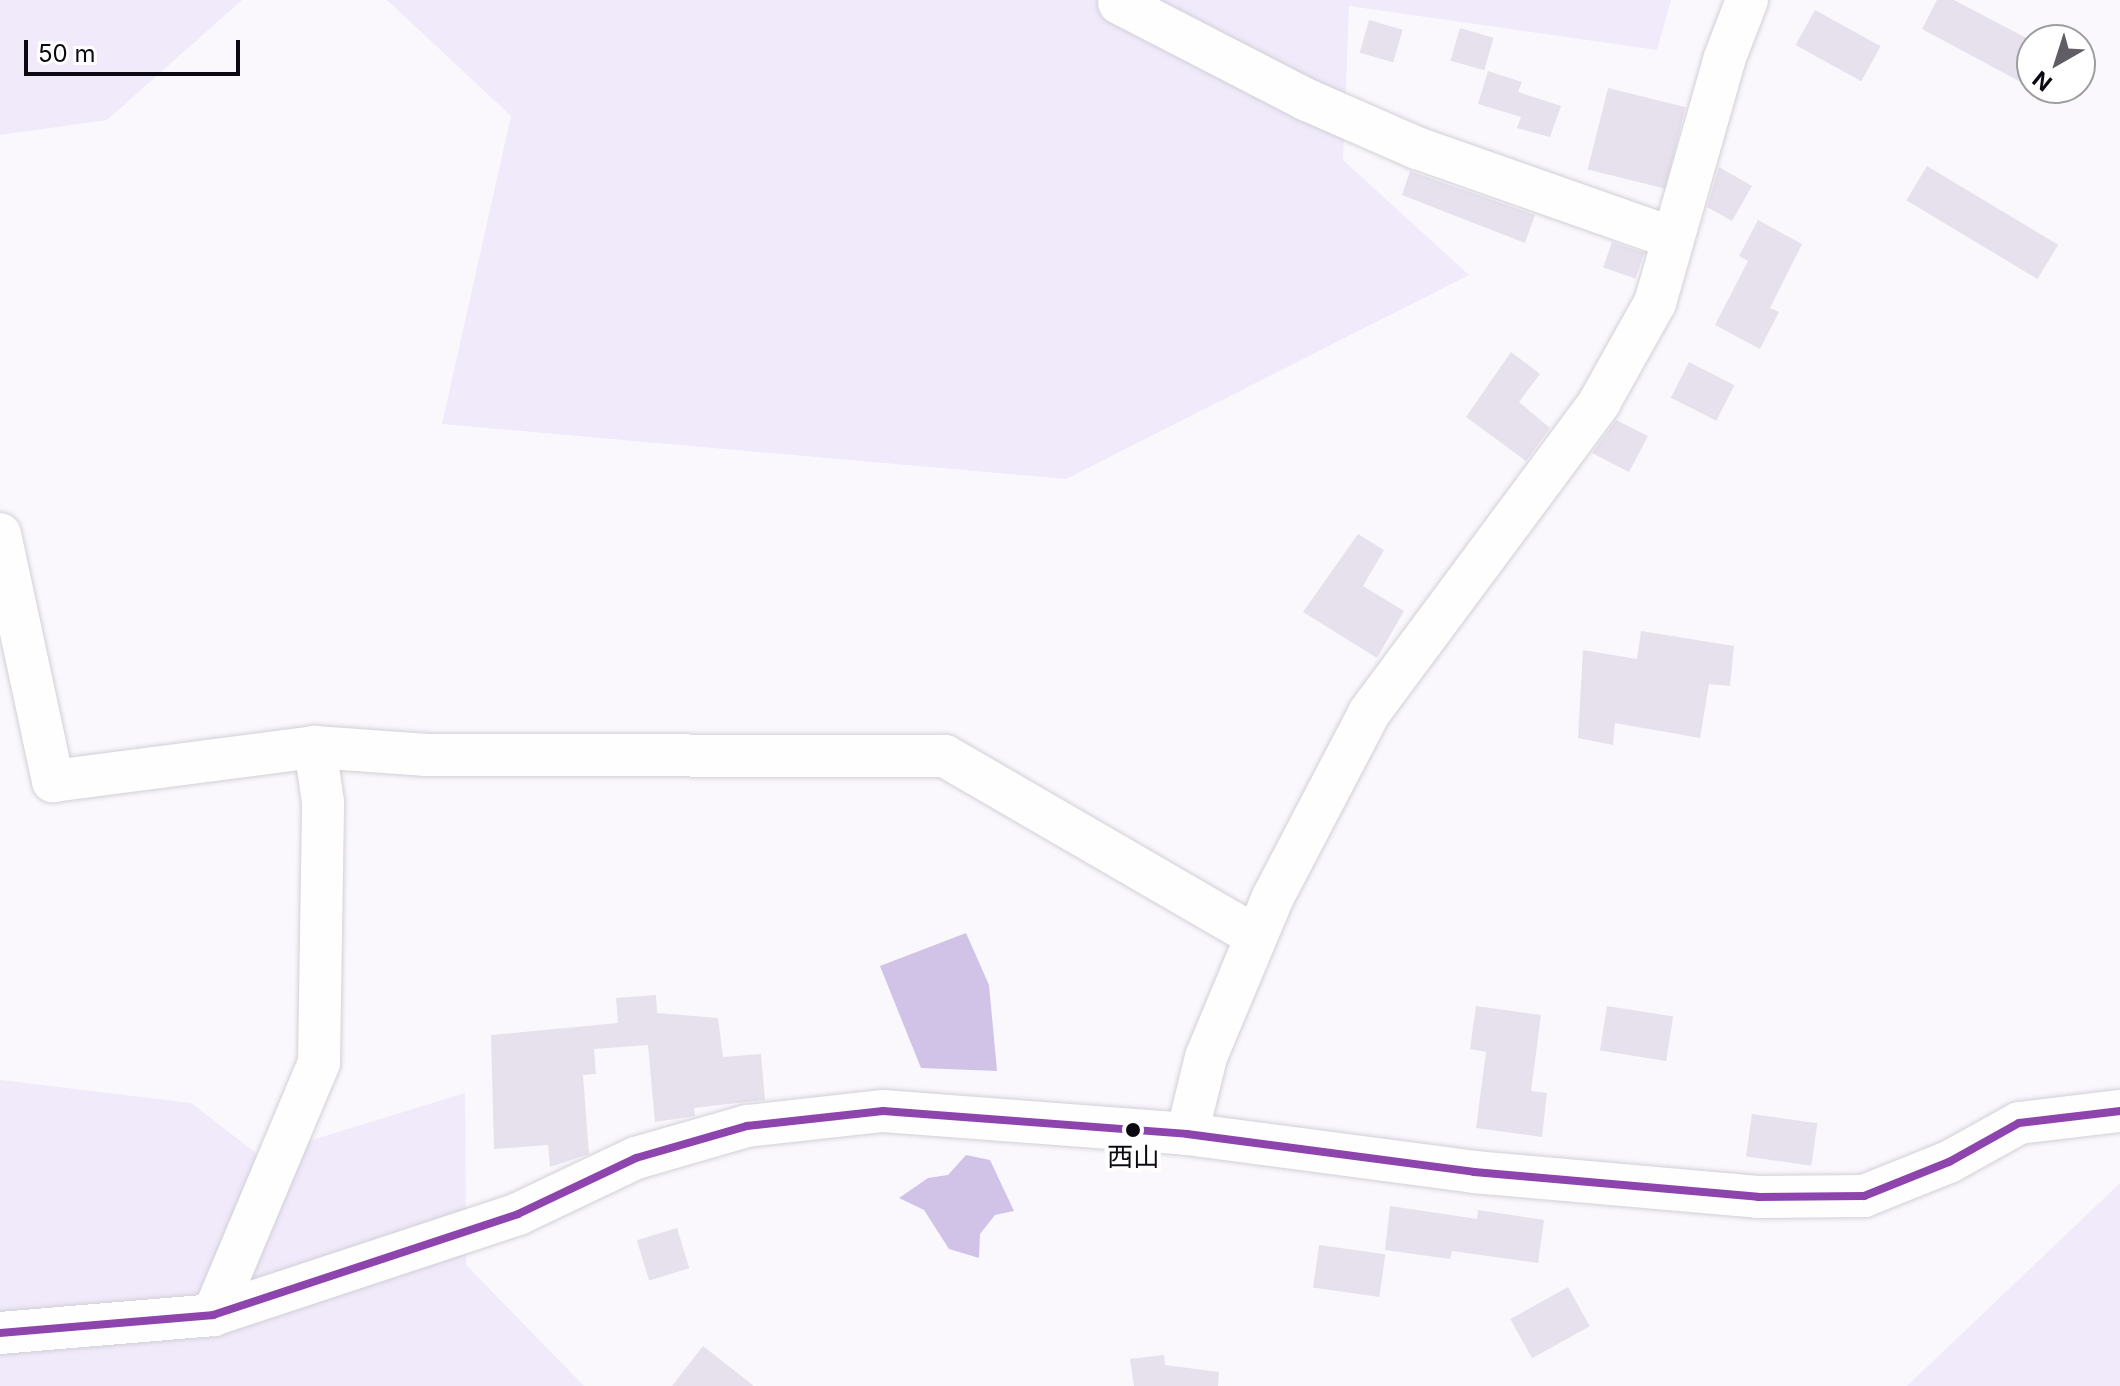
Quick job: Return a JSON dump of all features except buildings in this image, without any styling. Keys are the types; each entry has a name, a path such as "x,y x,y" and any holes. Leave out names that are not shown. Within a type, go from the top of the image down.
{"street":[{"path":"1119,3 1307,100 1417,148 1670,237"},
{"path":"1187,1134 1206,1057 1273,897 1369,713 1599,403 1655,303 1670,237 1737,4"},
{"path":"0,534 53,781 315,747 427,755 945,756 1238,926"},
{"path":"213,1315 319,1063 323,802 315,747"},
{"path":"0,1333 213,1315 518,1214 636,1158 747,1126 883,1111 1187,1134 1474,1172 1758,1197 1864,1196 1949,1162 2019,1123 2120,1111"}],"shaded area":[{"path":"0,0 242,0 107,120 0,135"},
{"path":"387,0 1671,0 1657,50 1349,6 1343,160 1469,275 1066,479 442,424 511,116"},
{"path":"966,933 989,985 997,1071 921,1068 880,966"},
{"path":"0,1080 191,1103 260,1156 465,1093 466,1265 584,1386 0,1386"},
{"path":"966,1155 990,1160 1014,1211 995,1215 980,1234 979,1258 949,1249 924,1210 899,1198 928,1178 948,1175"},
{"path":"2118,1185 2120,1386 1907,1386"}],"transit line":[{"path":"0,1333 213,1315 518,1214 636,1158 747,1126 883,1111 1187,1134 1474,1172 1758,1197 1864,1196 1949,1162 2019,1123 2120,1111"}],"place":[{"name":"西山","path":"1133,1130"}]}
